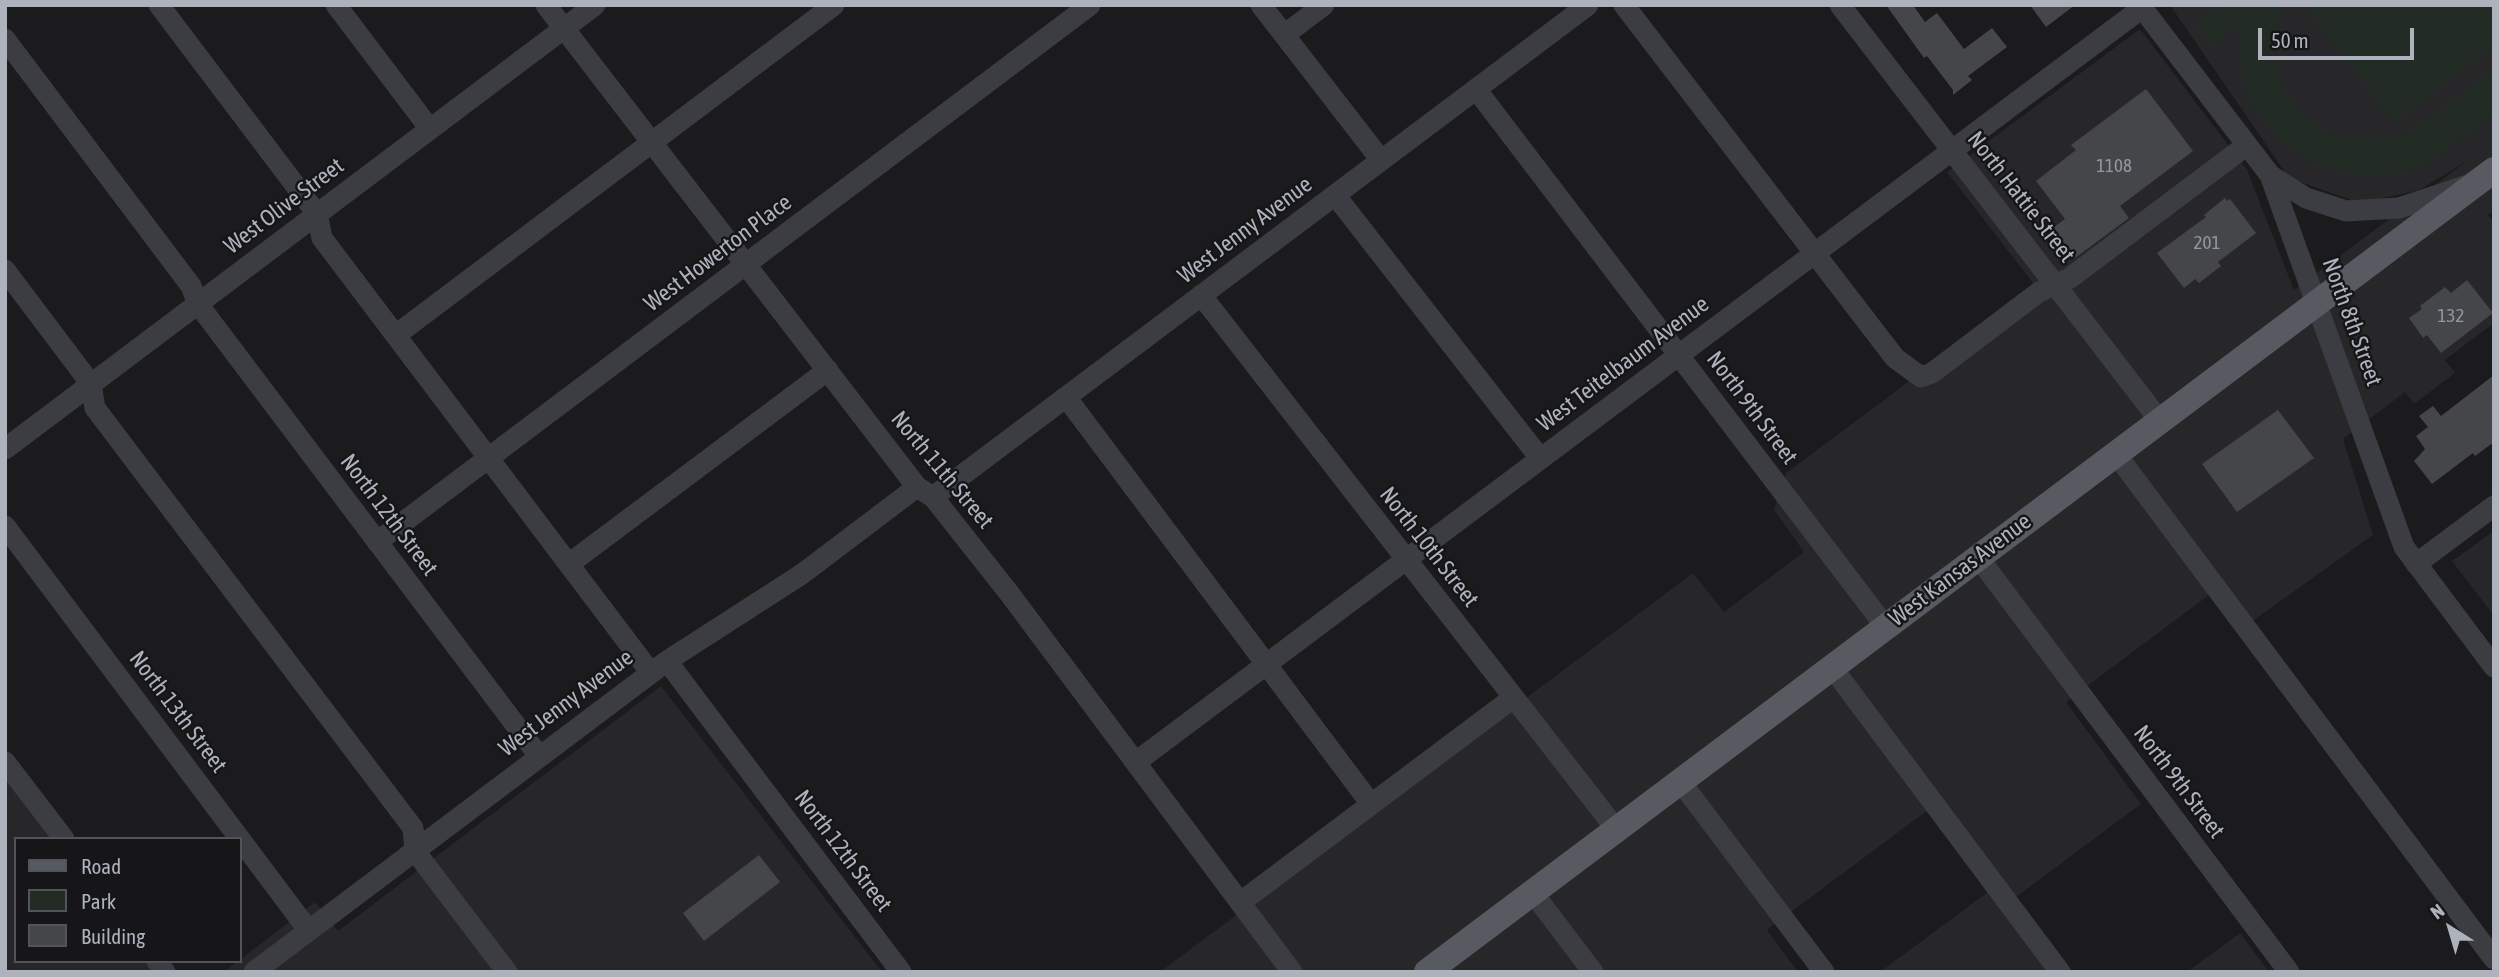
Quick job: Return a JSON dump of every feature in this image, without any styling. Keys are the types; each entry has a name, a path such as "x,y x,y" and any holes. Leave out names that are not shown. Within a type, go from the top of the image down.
{"main road":[{"name":"West Kansas Avenue","path":"1427,972 2487,175"}],"street":[{"path":"159,5 317,214"},
{"path":"336,5 430,129"},
{"name":"North 11th Street","path":"546,5 1136,762 1292,972"},
{"name":"West Olive Street","path":"5,449 595,5"},
{"path":"396,335 834,5"},
{"name":"West Howerton Place","path":"377,542 1090,5"},
{"path":"1261,5 1381,160"},
{"path":"1284,35 1324,5"},
{"name":"West Jenny Avenue","path":"254,972 659,667 1066,397 1588,5"},
{"path":"1624,5 1895,358 1921,377 1932,373 2039,292 2070,278 2247,145"},
{"name":"North Hattie Street","path":"1840,5 2160,421"},
{"name":"West Teitelbaum Avenue","path":"1136,762 2141,6"},
{"name":"North 8th Street","path":"2141,6 2270,175 2318,302 2404,547 2494,667"},
{"name":"North 12th Street","path":"5,39 191,286 198,304 539,757"},
{"name":"North 9th Street","path":"1476,89 1885,626"},
{"path":"2270,175 2306,198 2346,211 2399,208 2487,175"},
{"path":"1335,195 1541,458"},
{"name":"North 12th Street","path":"317,214 322,238 569,564 659,667 901,972"},
{"path":"5,270 92,384 94,408 412,828 415,851 507,972"},
{"name":"North 10th Street","path":"1201,295 1616,829"},
{"path":"569,564 828,370"},
{"path":"1066,397 1371,804"},
{"path":"2116,454 2494,959"},
{"path":"2416,564 2494,506"},
{"name":"North 13th Street","path":"5,526 239,837"},
{"name":"North 9th Street","path":"1978,557 2288,972"},
{"path":"1831,666 2060,972"},
{"path":"1241,902 1513,698"},
{"path":"5,762 62,837"},
{"path":"1679,781 1824,972"},
{"name":"North 13th Street","path":"242,841 309,930"},
{"path":"1533,893 1593,972"}],"shaded area":[{"path":"2170,5 2494,5 2494,210 2488,215 2494,222 2494,323 2445,360 2455,373 2414,404 2405,392 2343,439 2373,535 2250,623 2213,592 2066,702 2141,804 2016,897 2071,972 1880,972 2000,883 1940,801 1767,930 1798,972 1160,972 1693,573 1724,612 1804,552 1774,510 1786,473 2036,287 1947,172 2140,29 2247,170 2294,290 2467,161 2419,190 2360,203 2289,178"},
{"path":"2494,531 2494,616 2452,561"},
{"path":"661,686 882,972 224,972 236,963 242,963 242,958 315,902 338,931"},
{"path":"5,751 70,837 14,837 14,963 165,963 172,972 5,972"},
{"path":"2240,933 2269,972 2187,972"}],"green space":[{"path":"2220,5 2282,5 2272,45 2277,76 2283,91 2303,116 2330,134 2345,139 2377,141 2407,133 2494,69 2494,113 2441,153 2417,167 2397,173 2354,175 2314,164 2279,140 2254,107 2241,67 2241,23 2211,45 2195,25"},
{"path":"2305,5 2494,5 2494,46 2395,122"}],"building":[{"path":"1886,5 1913,5 1925,22 1937,13 1964,49 1992,28 2007,47 1968,76 1972,80 1953,95 1953,90 1927,56 1924,58"},
{"path":"2030,5 2075,5 2046,27"},
{"path":"2146,89 2193,151 2120,206 2129,218 2075,258 2053,228 2065,219 2036,181 2076,150 2071,145"},
{"path":"2225,198 2227,201 2230,199 2256,233 2218,262 2221,266 2199,283 2195,279 2184,288 2157,253 2206,217 2204,215"},
{"path":"2467,280 2493,313 2441,353 2427,335 2423,338 2409,318 2445,287 2451,293"},
{"path":"2494,375 2494,442 2475,456 2473,453 2432,484 2414,461 2425,449 2416,436 2428,427 2419,416 2433,406 2441,416"},
{"path":"2278,410 2314,458 2237,512 2202,464"},
{"path":"759,855 780,882 704,941 683,913"}]}
